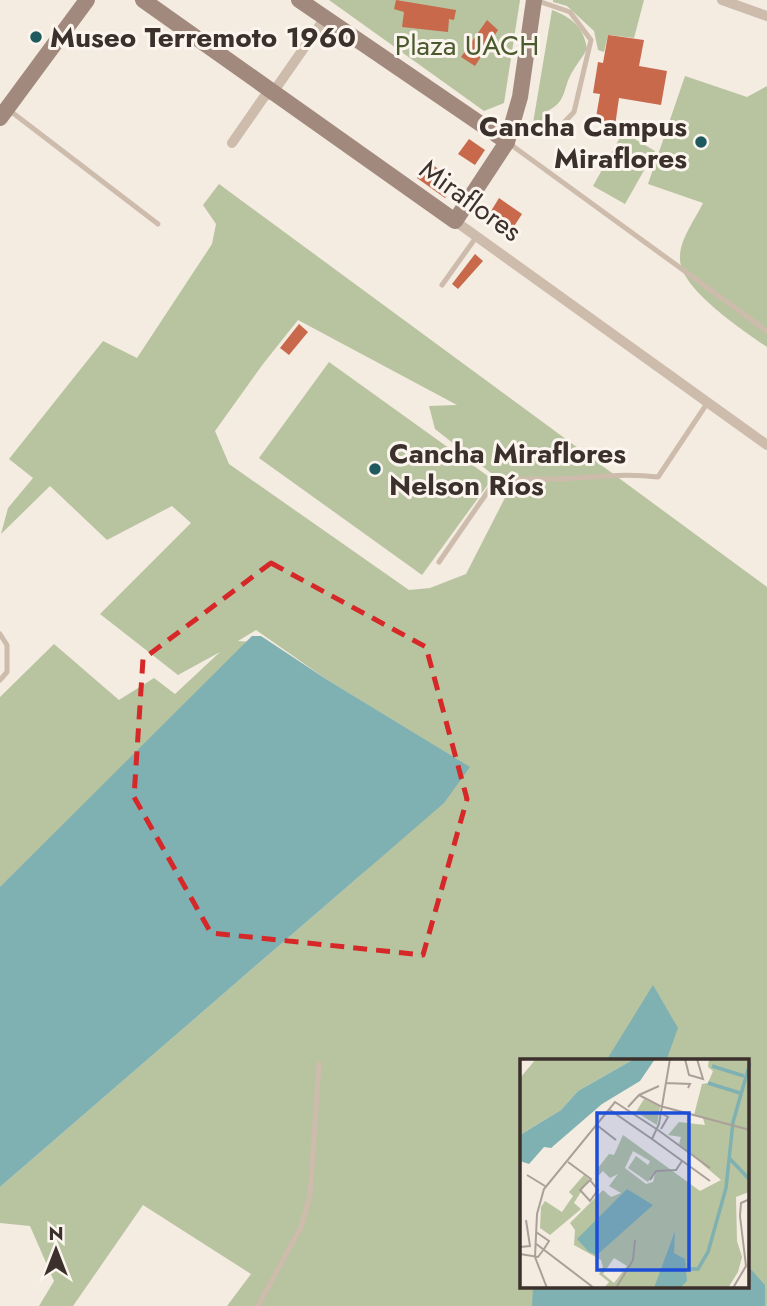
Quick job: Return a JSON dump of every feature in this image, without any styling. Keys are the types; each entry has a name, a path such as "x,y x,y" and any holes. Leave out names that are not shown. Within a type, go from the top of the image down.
{"main road":[{"path":"3,113 87,0"},
{"name":"Miraflores","path":"143,0 456,221"},
{"path":"299,0 508,142"},
{"path":"456,221 508,142 520,97 534,0"}],"street":[{"path":"722,0 767,16"},
{"path":"232,143 264,97 274,91 325,18"},
{"name":"Miraflores","path":"456,221 767,444"}],"lane":[{"path":"534,0 570,12 591,40 574,112 552,135 534,135"},
{"path":"3,113 158,224"},
{"path":"508,142 767,331"},
{"path":"442,285 477,236"},
{"path":"439,562 493,484 508,479 634,474 658,477 708,402"},
{"path":"0,634 7,645 7,672 0,680"},
{"path":"258,1306 301,1227 310,1196 319,1064"}],"highlighted area":[{"path":"271,563 426,647 467,799 423,955 211,933 134,797 143,659"}],"green space":[{"name":"Plaza UACH","path":"329,0 520,0 504,103 484,111"},
{"path":"553,0 644,0 634,38 608,35 604,52 598,50 594,31 567,6"},
{"name":"Plaza UACH","path":"552,10 576,24 587,49 571,74 561,100 546,112 545,122 533,123"},
{"path":"685,76 747,97 767,86 767,347 701,296 683,271 680,259 682,245 703,203 648,184"},
{"path":"623,132 655,151 625,204 593,186"},
{"path":"219,184 767,587 767,1306 227,1306 251,1274 143,1205 73,1306 39,1306 54,1281 30,1226 0,1223 0,1187 371,866 0,1172 0,697 54,644 119,700 154,678 175,694 220,652 178,675 100,614 191,523 172,506 107,540 50,486 1,534 8,508 33,478 9,459 103,341 137,358 212,244 216,224 203,205","holes":["298,320 457,405 429,406 435,429 510,488 466,574 430,588 409,590 229,464 215,431","256,630 326,679 469,767 254,642 238,641"]},
{"name":"Cancha Miraflores Nelson Ríos","path":"329,362 492,479 422,575 259,458"}],"water":[{"path":"252,636 261,636 470,767 444,803 0,1187 0,887"},
{"path":"653,985 678,1028 667,1059 607,1059"},
{"path":"750,1268 765,1285 765,1306 532,1306 533,1288 750,1288"}],"building":[{"path":"396,0 456,10 454,20 449,19 448,32 402,27 404,12 394,9"},
{"path":"487,20 498,30 475,66 461,57"},
{"path":"608,35 644,40 639,66 667,71 661,105 619,98 615,126 595,123 600,94 593,93 598,62 603,63"},
{"path":"469,139 485,150 475,165 458,154"},
{"path":"429,162 457,183 445,198 417,178"},
{"path":"499,198 522,214 511,231 488,216"},
{"path":"475,254 483,261 458,289 452,284"},
{"path":"299,324 308,332 289,355 280,348"}],"place":[{"name":"Museo Terremoto 1960","path":"36,37"},
{"name":"Cancha Campus Miraflores","path":"701,142"},
{"name":"Cancha Miraflores Nelson Ríos","path":"375,469"}]}
